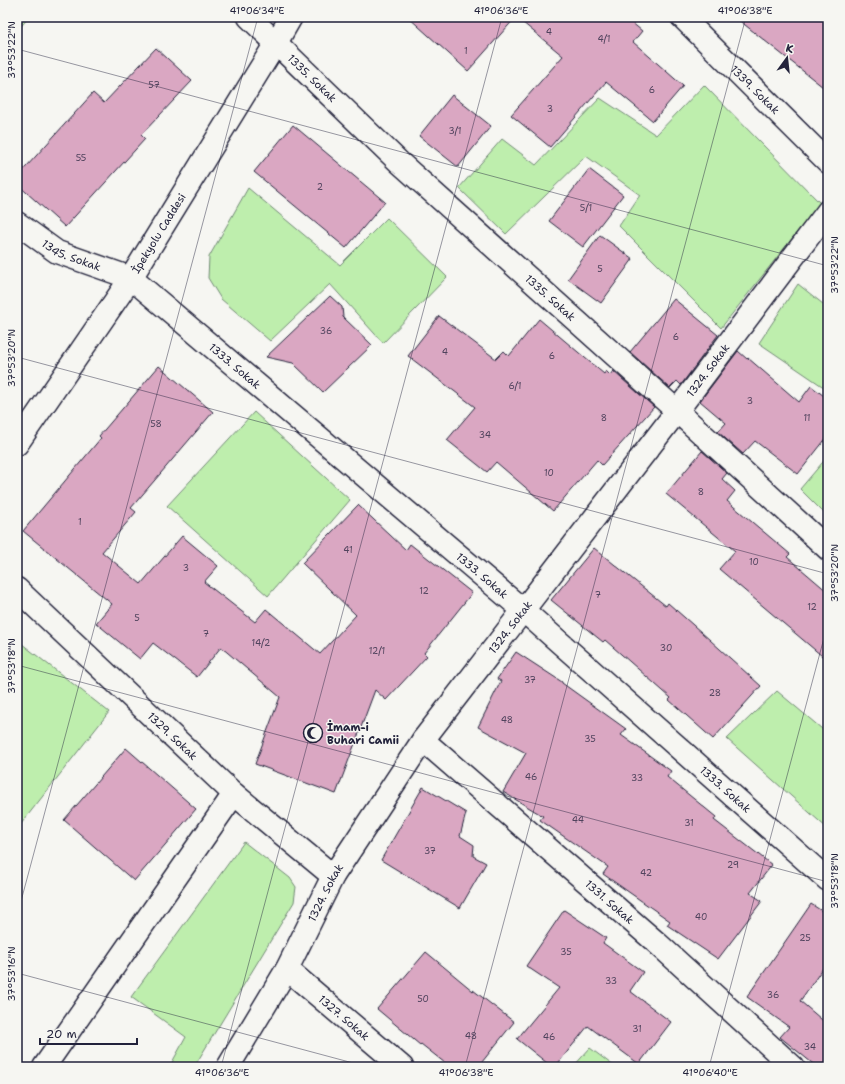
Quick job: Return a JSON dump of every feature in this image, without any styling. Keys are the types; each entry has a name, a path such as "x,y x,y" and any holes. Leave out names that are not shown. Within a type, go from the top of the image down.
{"street":[{"name":"1335. Sokak","path":"249,17 399,162 828,549"},
{"name":"İpekyolu Caddesi","path":"17,444 131,278 291,17"},
{"name":"1339. Sokak","path":"682,17 828,162"},
{"name":"1324. Sokak","path":"228,1067 287,969 333,876 423,740 828,211"},
{"name":"1345. Sokak","path":"17,223 57,252 131,278"},
{"name":"1333. Sokak","path":"131,278 523,610 828,880"},
{"name":"1329. Sokak","path":"17,589 234,794 333,876"},
{"name":"1331. Sokak","path":"423,740 657,943 793,1067"},
{"path":"44,1067 234,794"},
{"name":"1327. Sokak","path":"287,969 402,1067"}],"green space":[{"path":"17,17 29,17 17,31"},
{"path":"704,85 820,203 721,328 619,226 640,195 586,156 506,234 459,188 502,139 536,165 600,98 656,135"},
{"path":"248,188 340,265 387,218 447,277 383,343 330,284 270,341 221,299 208,278 209,257"},
{"path":"798,284 828,308 828,390 759,343"},
{"path":"254,412 350,500 268,596 167,506"},
{"path":"828,456 828,517 800,489"},
{"path":"17,640 109,712 17,829"},
{"path":"777,691 828,734 828,829 727,739"},
{"path":"244,842 290,878 296,887 294,902 194,1067 171,1067 170,1066 186,1037 131,997"},
{"path":"590,1048 615,1067 573,1067"}],"building":[{"path":"408,17 516,17 468,71"},
{"path":"516,17 625,17 642,31 633,42 683,86 653,121 606,82 550,147 511,115 563,56"},
{"path":"735,17 828,17 828,91"},
{"path":"156,48 192,81 141,135 145,139 65,227 17,184 17,177 93,93 104,103"},
{"path":"452,95 491,126 458,167 419,136"},
{"path":"293,125 385,202 346,248 254,172"},
{"path":"589,169 623,195 583,247 549,221"},
{"path":"600,235 633,259 601,303 568,279"},
{"path":"330,296 342,307 343,317 372,345 323,392 293,363 266,357"},
{"path":"674,299 718,335 681,385 677,381 670,388 630,352"},
{"path":"439,316 496,359 504,351 509,356 539,319 604,374 606,371 610,375 613,371 654,407 602,465 597,460 553,511 496,462 487,472 447,440 475,407 408,356"},
{"path":"738,351 799,402 811,386 828,399 828,436 798,474 755,441 743,454 718,432 726,423 700,401"},
{"path":"159,366 213,412 131,508 136,512 102,552 141,584 182,536 218,566 204,582 255,622 266,609 320,654 356,615 302,563 358,505 406,550 410,544 472,593 424,653 427,656 386,700 375,690 336,794 255,764 280,697 221,647 197,677 153,643 140,659 96,623 112,604 23,531 101,438 99,436"},
{"path":"702,451 727,473 722,479 735,491 727,501 790,554 787,557 828,592 828,661 719,569 735,551 666,494"},
{"path":"594,548 666,606 668,603 761,686 713,739 669,700 671,698 605,640 603,642 551,600"},
{"path":"516,652 562,682 626,729 621,735 671,771 667,777 716,817 714,820 772,865 750,893 762,901 718,959 667,925 670,921 603,874 608,867 540,820 543,816 503,792 526,753 478,727 501,681 497,679"},
{"path":"126,748 196,809 134,881 64,820"},
{"path":"423,787 466,813 460,836 474,845 473,856 486,863 460,908 381,860"},
{"path":"811,904 828,915 828,961 800,1001 828,1025 828,1067 817,1067 780,1037 789,1027 747,997"},
{"path":"564,910 606,938 603,943 643,972 630,991 671,1022 639,1064 588,1026 555,1067 552,1067 517,1039 559,988 526,966"},
{"path":"426,952 473,991 514,1022 478,1067 450,1067 421,1044 420,1045 377,1009"}],"place":[{"name":"İmam-i Buhari Camii","path":"313,733"}]}
